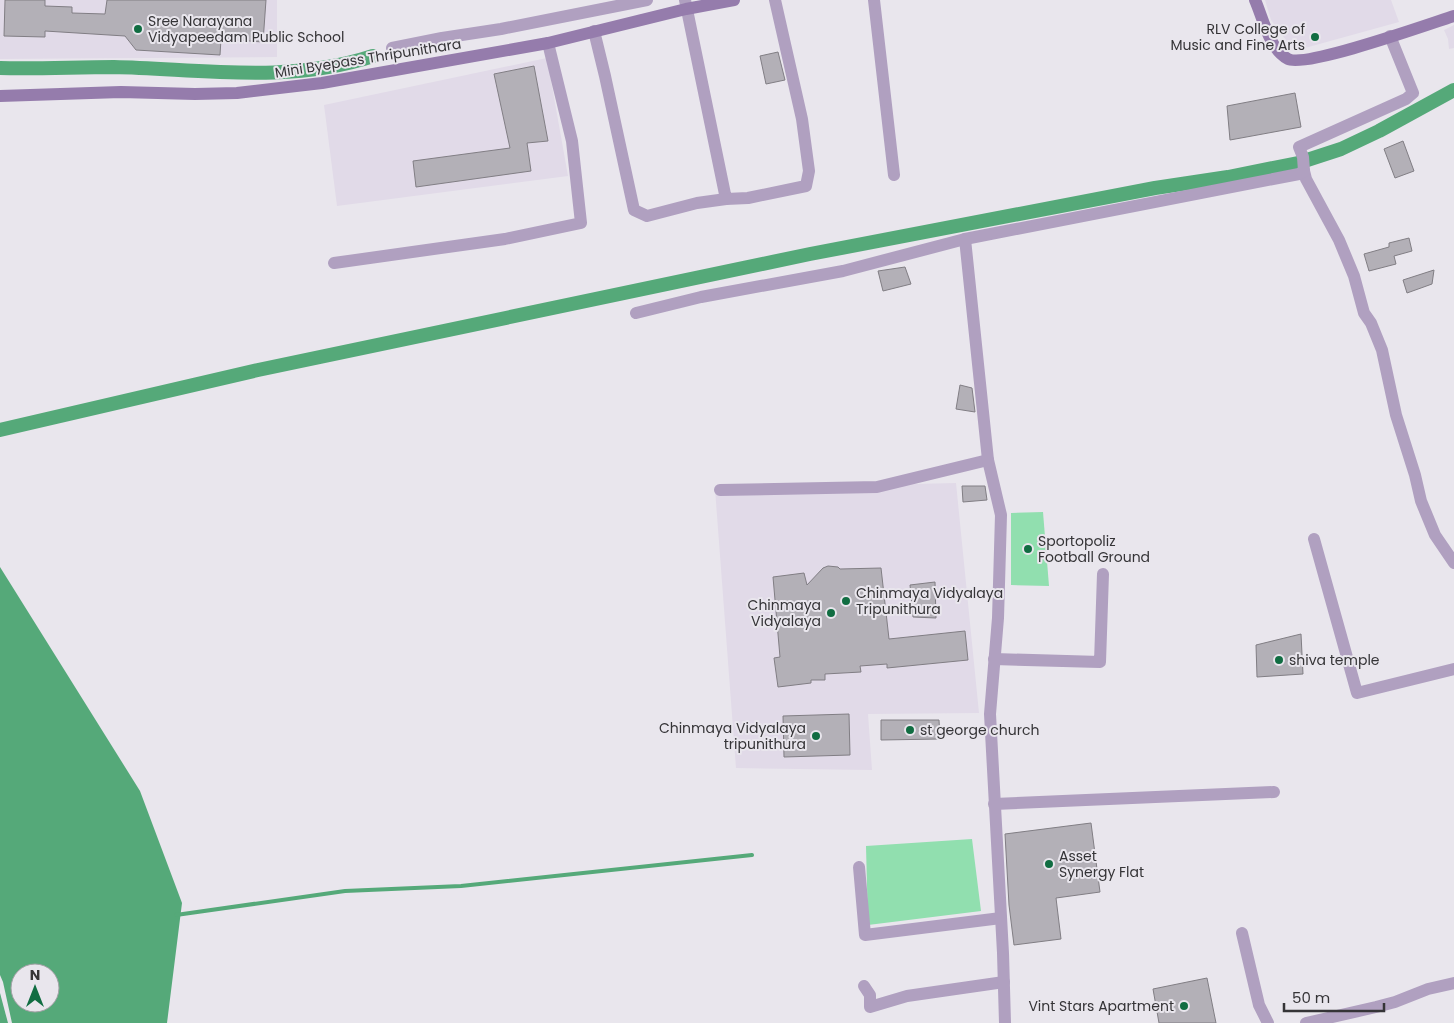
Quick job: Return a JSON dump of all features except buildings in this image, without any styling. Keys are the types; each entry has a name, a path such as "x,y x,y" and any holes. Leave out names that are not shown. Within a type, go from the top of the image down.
{"main road":[{"name":"Mini Byepass Thripunithara","path":"0,96 121,92 237,93 322,83 548,43 686,4 734,0"},
{"path":"1255,0 1272,42 1289,59 1305,60 1320,58 1454,16"}],"street":[{"path":"392,48 502,29 647,0"},
{"path":"578,14 588,32 605,76 634,210 647,216 697,203 748,198 806,186 809,171 802,119 775,0"},
{"path":"874,0 894,175"},
{"path":"686,4 726,199"},
{"path":"1390,36 1413,93 1406,99 1299,147 1306,179 1339,240 1354,276 1364,313 1371,323 1382,350 1396,415 1421,501 1435,535 1454,563"},
{"path":"334,263 505,238 581,223 572,141 548,43"},
{"path":"636,313 701,296 843,271 965,239 1293,175 1304,165"},
{"path":"965,239 988,460 1001,515 998,618 990,714 1005,1023"},
{"path":"720,490 877,487 988,460"},
{"path":"1314,539 1357,693 1454,669"},
{"path":"994,659 1100,662 1103,574"},
{"path":"994,804 1274,792"},
{"path":"859,867 865,935 1001,918"},
{"path":"1242,933 1259,1005 1268,1023"},
{"path":"864,986 870,995 870,1008 907,996 1004,982"},
{"path":"1306,1023 1395,1002 1428,989 1454,983"}],"shaded area":[{"name":"Sree Narayana Vidyapeedam Public School","path":"0,0 277,0 277,57 0,59"},
{"name":"RLV College of Music and Fine Arts","path":"1265,0 1391,0 1399,22 1294,51 1271,20"},
{"path":"1454,25 1454,48 1449,49 1448,39 1444,30"},
{"path":"547,58 568,176 337,206 324,105"},
{"name":"Chinmaya Vidyalaya Tripunithura","path":"956,483 979,713 868,714 872,770 736,768 715,489"},
{"name":"Sportopoliz Football Ground","path":"1043,512 1049,586 1011,585 1011,513"},
{"path":"0,567 140,791 182,903 167,1023 12,1023 0,975"},
{"path":"972,839 981,911 868,925 866,846"},
{"path":"0,993 8,1023 0,1023"}],"waterway":[{"path":"0,68 114,67 244,73 277,72 341,65 373,56"},
{"path":"0,430 258,370 810,254 1155,188 1228,177 1298,163 1341,149 1379,131 1454,90"},
{"path":"176,915 345,891 461,886 752,855"}],"place":[{"name":"Sree Narayana Vidyapeedam Public School","path":"138,29"},
{"name":"RLV College of Music and Fine Arts","path":"1315,37"},
{"name":"Sportopoliz Football Ground","path":"1028,549"},
{"name":"Chinmaya Vidyalaya Tripunithura","path":"846,601"},
{"name":"Chinmaya Vidyalaya","path":"831,613"},
{"name":"shiva temple","path":"1279,660"},
{"name":"st george church","path":"910,730"},
{"name":"Chinmaya Vidyalaya tripunithura","path":"816,736"},
{"name":"Asset Synergy Flat","path":"1049,864"},
{"name":"Vint Stars Apartment","path":"1184,1006"}]}
